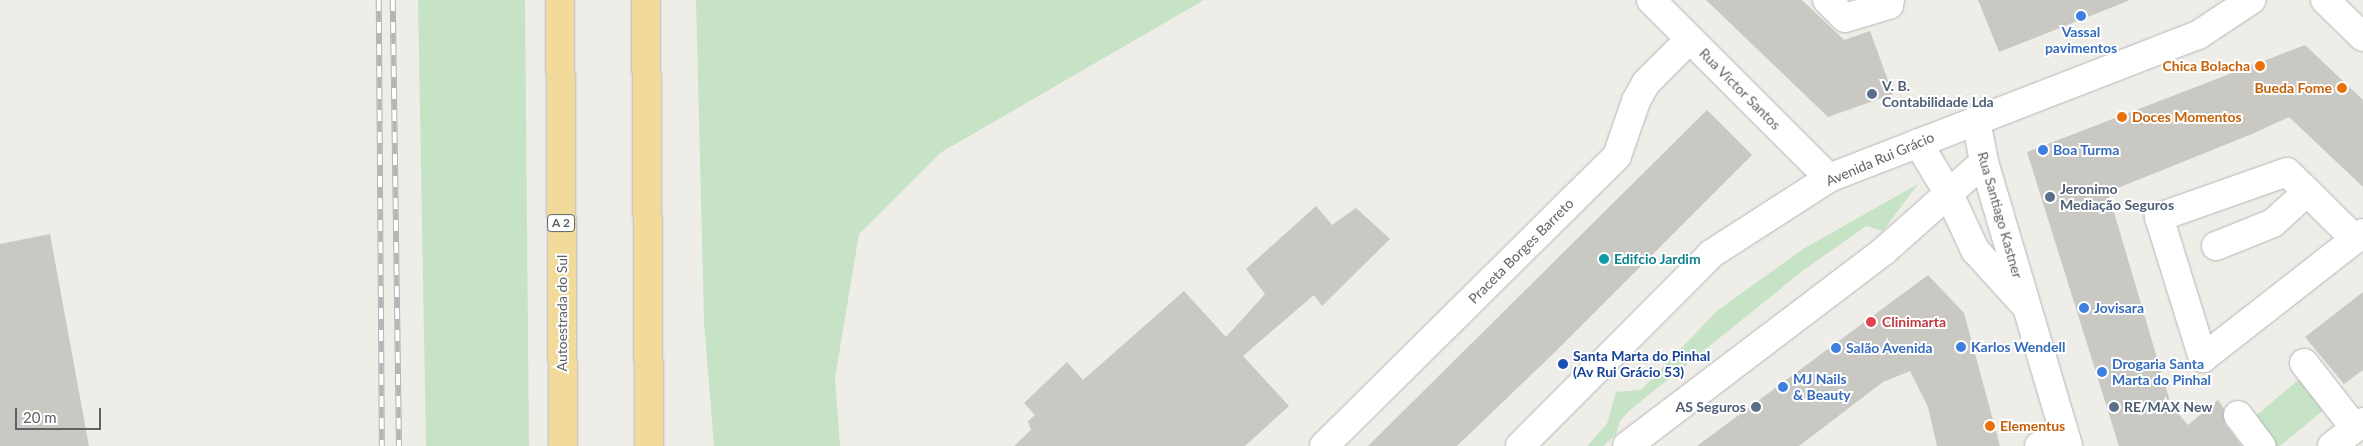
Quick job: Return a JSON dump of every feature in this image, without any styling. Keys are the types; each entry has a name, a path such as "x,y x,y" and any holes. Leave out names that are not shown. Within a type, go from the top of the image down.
{"highway":[{"name":"Autoestrada do Sul","path":"560,0 562,446"},
{"path":"646,0 649,446"}],"street":[{"name":"Rua Victor Santos","path":"1651,0 1829,178"},
{"path":"1827,0 1845,18 1889,5 1890,0"},
{"name":"Avenida Rui Grácio","path":"1520,446 1711,254 1829,178 2198,35 2251,0"},
{"path":"2325,0 2363,37"},
{"name":"Praceta Borges Barreto","path":"1324,446 1617,156 1636,101 1646,84 1690,39"},
{"name":"Rua Santiago Kastner","path":"1976,120 1984,162 2067,443"},
{"name":"Rua Santiago Kastner","path":"1918,143 1949,194 1975,250 2028,309"},
{"path":"1627,446 1801,316 1949,194 1984,162"},
{"path":"2287,172 2307,192 2359,236 2203,358 2159,217 2287,172"},
{"path":"2216,246 2273,223 2307,192"},
{"path":"2304,363 2359,425 2332,446"},
{"path":"2238,414 2261,446"},
{"path":"2038,446 2067,443"}],"green space":[{"path":"418,0 525,0 529,446 426,446"},
{"path":"696,0 1204,0 940,153 859,234 835,378 840,446 714,446 704,322"},
{"path":"1918,184 1883,231 1866,226 1805,269 1630,410 1620,421 1616,435 1603,446 1587,446 1607,424 1616,392 1641,390 1717,311 1803,249"},
{"path":"2304,375 2330,405 2280,446 2270,446 2251,420"}],"building":[{"path":"1706,0 1802,0 1844,40 1870,31 1893,94 1828,117"},
{"path":"1978,0 2128,0 2128,1 1999,52"},
{"path":"2305,45 2363,100 2363,187 2289,117 2252,134 2108,192 2171,405 2188,425 2218,400 2224,409 2225,424 2242,446 2119,446 2027,152"},
{"path":"1707,110 1752,155 1556,351 1457,446 1368,446"},
{"path":"1316,206 1332,225 1356,208 1390,239 1322,306 1314,295 1243,356 1289,406 1245,446 1014,446 1031,430 1028,421 1035,415 1024,403 1067,362 1083,380 1184,291 1226,337 1265,294 1246,269"},
{"path":"50,234 89,446 0,446 0,244"},
{"path":"1928,275 1964,313 2000,446 1937,446 1928,407 1910,371 1883,382 1799,446 1697,446"},
{"path":"2363,292 2363,370 2344,384 2305,337"}],"railway":[{"path":"379,0 382,446"},
{"path":"393,0 399,446"}],"place":[{"name":"Vassal pavimentos","path":"2081,16"},
{"name":"Chica Bolacha","path":"2260,66"},
{"name":"Bueda Fome","path":"2342,88"},
{"name":"V. B. Contabilidade Lda","path":"1872,94"},
{"name":"Doces Momentos","path":"2122,117"},
{"name":"Boa Turma","path":"2043,150"},
{"name":"Jeronimo Mediação Seguros","path":"2050,197"},
{"name":"Edifcio Jardim","path":"1604,259"},
{"name":"Jovisara","path":"2084,308"},
{"name":"Clinimarta","path":"1871,322"},
{"name":"Karlos Wendell","path":"1961,347"},
{"name":"Salão Avenida","path":"1836,348"},
{"name":"Santa Marta do Pinhal (Av Rui Grácio 53)","path":"1563,364"},
{"name":"Drogaria Santa Marta do Pinhal","path":"2102,372"},
{"name":"MJ Nails & Beauty","path":"1783,387"},
{"name":"AS Seguros","path":"1756,407"},
{"name":"RE/MAX New","path":"2114,407"},
{"name":"Elementus","path":"1990,426"}]}
